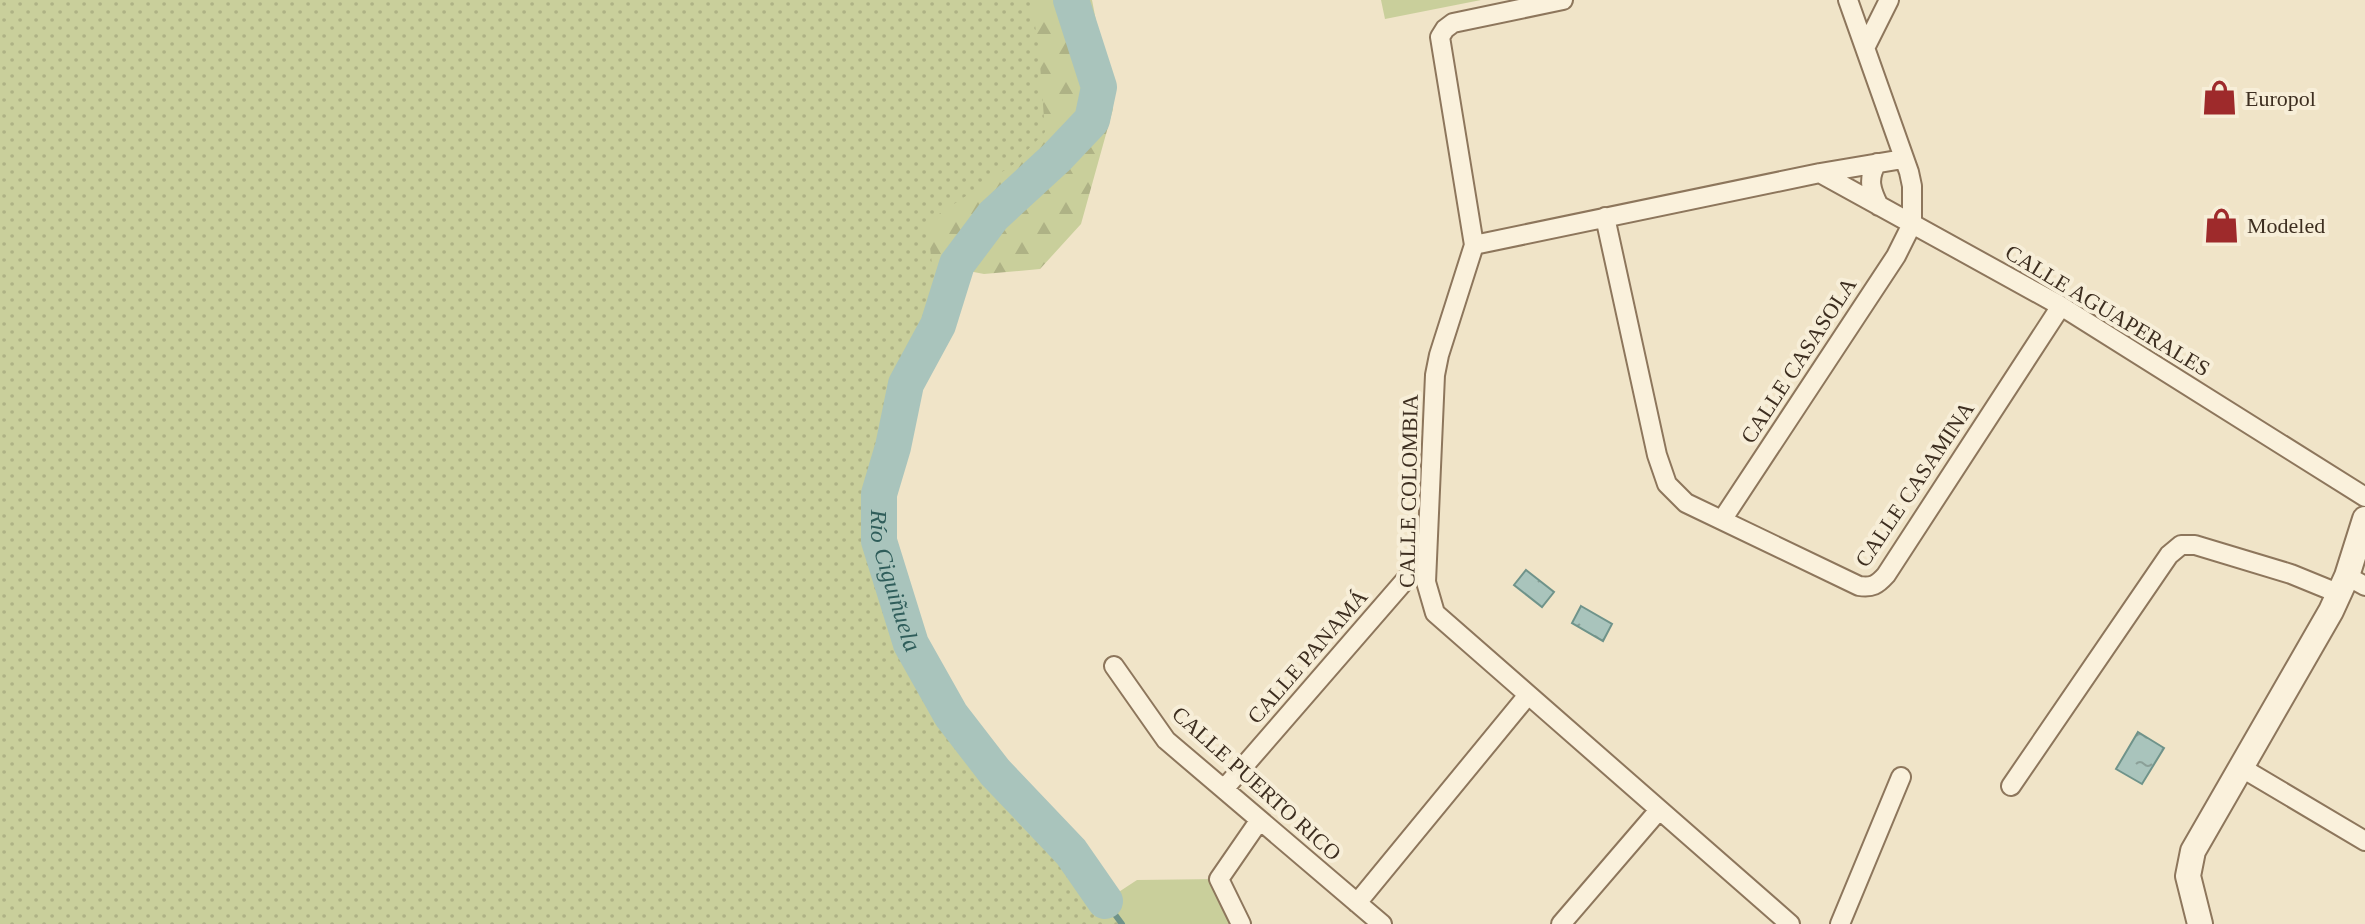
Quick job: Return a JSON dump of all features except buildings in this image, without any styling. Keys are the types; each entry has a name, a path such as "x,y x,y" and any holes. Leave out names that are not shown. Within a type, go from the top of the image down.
{"street":[{"name":"CALLE COLOMBIA","path":"1563,0 1453,23 1440,37 1474,245 1435,375 1426,582 1435,613 1786,923"},
{"path":"1848,0 1909,172 1912,224"},
{"path":"1865,48 1889,0"},
{"path":"1474,245 1820,173 1903,159"},
{"path":"1877,163 1870,182 1879,206"},
{"name":"CALLE AGUAPERALES","path":"1820,173 2061,306 2365,497"},
{"name":"CALLE CASAMINA","path":"1605,217 1657,455 1667,484 1686,503 1867,588 1878,584 2061,306"},
{"name":"CALLE CASASOLA","path":"1722,520 1896,256 1912,224"},
{"path":"2200,924 2188,876 2198,840 2344,586 2365,519"},
{"path":"2011,786 2169,555 2177,548 2185,544 2195,545 2291,574 2344,586"},
{"name":"CALLE PANAMÁ","path":"1224,789 1427,555"},
{"name":"CALLE PUERTO RICO","path":"1114,666 1159,733 1382,924"},
{"path":"1357,903 1528,695"},
{"path":"2242,768 2365,841"},
{"path":"1840,924 1901,777"},
{"path":"1561,924 1659,810"},
{"path":"1241,924 1219,879 1259,821"}],"green space":[{"path":"0,0 1071,0 1099,87 957,264 938,325 906,384 879,494 879,541 911,644 951,715 995,772 1071,852 1122,924 0,924"},
{"path":"1031,0 1092,0 1113,109 1081,224 1040,269 984,274 932,264 927,222 1014,164 1045,132 1039,50"},
{"path":"1381,0 1481,0 1385,19"},
{"path":"1219,879 1241,924 1122,924 1105,901 1137,880"}],"water":[{"path":"1526,570 1554,592 1542,607 1514,585"},
{"path":"1581,606 1612,624 1603,641 1572,623"},
{"path":"2138,732 2164,748 2142,784 2116,769"}],"waterway":[{"name":"Río Ciguiñuela","path":"1071,0 1099,87 1092,120 993,216 957,264 938,325 906,384 879,494 879,541 911,644 951,715 995,772 1071,852 1105,901"},
{"name":"Río Ciguiñuela","path":"1105,901 1122,924"}],"place":[{"name":"Europol","path":"2219,98"},
{"name":"Modeled","path":"2221,225"}]}
